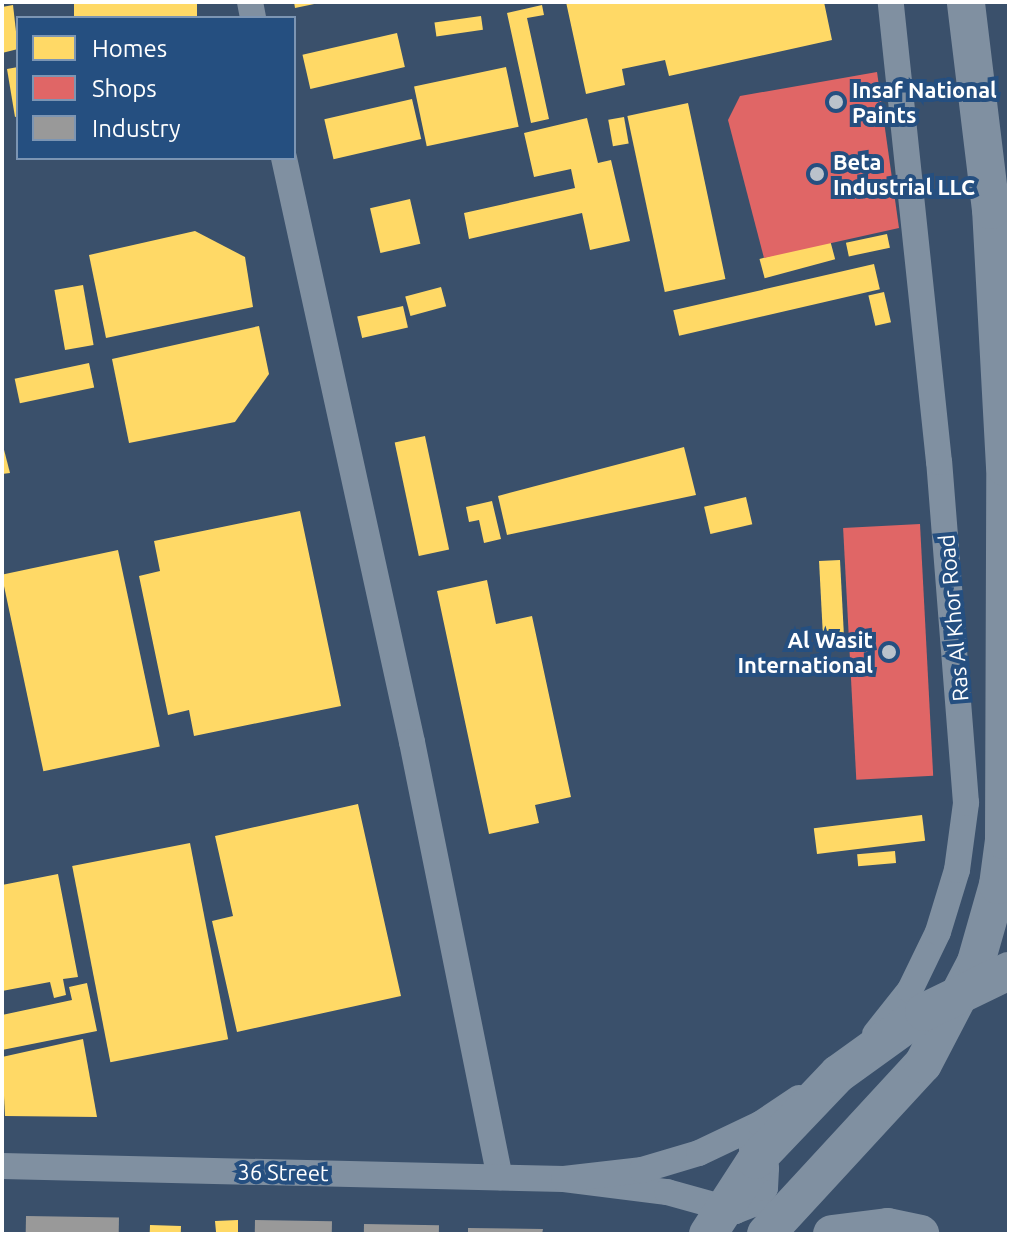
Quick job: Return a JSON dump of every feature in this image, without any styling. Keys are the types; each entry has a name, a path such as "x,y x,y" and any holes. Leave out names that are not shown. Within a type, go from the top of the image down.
{"highway":[{"path":"766,1234 923,1064 960,997 989,926 1004,840 1007,480 991,210 966,2"},
{"path":"708,1234 756,1160 838,1074 924,1012 1009,971"},
{"path":"832,1234 875,1227 920,1234"}],"street":[{"name":"Ras Al Khor Road","path":"564,1179 642,1170 729,1140 835,1071 894,1012 938,932 963,836 964,735 891,2"},
{"path":"284,160 412,742 500,1177"},
{"path":"564,1179 667,1192 725,1210 745,1209 765,1188 766,1168 756,1152 729,1140"},
{"name":"36 Street","path":"2,1166 564,1179"}],"building: Homes":[{"path":"74,2 197,2 197,16 74,16"},
{"path":"294,2 319,2 319,3 295,8"},
{"path":"566,2 824,2 832,40 669,76 665,60 622,69 625,85 586,94"},
{"path":"13,5 16,50 2,53 2,7"},
{"path":"542,5 544,15 527,18 549,119 531,123 507,13"},
{"path":"481,16 483,30 436,36 434,23"},
{"path":"397,33 405,67 310,89 302,55"},
{"path":"16,67 15,117 7,69"},
{"path":"506,67 519,127 427,146 414,87"},
{"path":"412,99 421,139 334,159 324,119"},
{"path":"688,103 725,279 665,292 627,116"},
{"path":"624,117 629,144 613,146 608,120"},
{"path":"587,118 598,163 611,160 630,241 590,250 582,213 469,239 464,213 575,188 571,169 534,177 524,133"},
{"path":"410,199 420,244 380,253 370,208"},
{"path":"195,231 245,257 253,307 106,338 89,255"},
{"path":"887,234 890,248 849,256 846,243"},
{"path":"830,240 835,259 765,278 759,259"},
{"path":"874,264 880,289 679,336 673,310"},
{"path":"83,285 94,345 65,350 54,290"},
{"path":"441,287 446,306 410,316 405,297"},
{"path":"884,292 891,322 875,326 868,296"},
{"path":"403,306 408,327 362,338 357,317"},
{"path":"259,326 269,374 235,422 129,443 112,359"},
{"path":"89,363 94,387 20,403 15,379"},
{"path":"425,436 449,549 419,556 395,442"},
{"path":"2,442 10,473 2,474"},
{"path":"684,447 696,495 507,535 498,496"},
{"path":"746,497 752,524 710,534 704,507"},
{"path":"492,501 501,539 484,543 479,520 469,522 466,507"},
{"path":"300,511 341,706 194,736 189,710 168,715 139,576 160,571 154,541"},
{"path":"118,550 160,747 43,771 2,575"},
{"path":"840,560 844,633 823,634 819,561"},
{"path":"487,580 496,624 532,616 571,797 535,805 539,823 489,834 437,591"},
{"path":"358,804 401,996 237,1032 212,921 233,916 215,836"},
{"path":"922,815 925,841 817,854 814,828"},
{"path":"190,843 228,1039 110,1062 72,866"},
{"path":"895,851 896,863 858,866 857,854"},
{"path":"58,874 78,977 63,979 66,995 54,998 50,982 2,991 2,885"},
{"path":"87,983 97,1031 2,1050 2,1015 72,1000 69,987"},
{"path":"83,1039 97,1117 5,1116 2,1057"},
{"path":"238,1220 238,1234 216,1232 215,1221"},
{"path":"150,1225 181,1226 181,1234 150,1234"}],"building: Shops":[{"name":"Beta Industrial LLC","path":"877,72 899,228 764,258 728,120 740,96"},
{"name":"Al Wasit International","path":"920,524 933,776 856,780 843,528"}],"building: Industry":[{"path":"26,1216 119,1218 119,1234 26,1234"},
{"path":"255,1220 332,1221 332,1234 255,1234"},
{"path":"364,1224 439,1225 439,1234 364,1234"},
{"path":"468,1228 543,1229 542,1234 468,1234"}],"place":[{"name":"Insaf National Paints","path":"836,102"},
{"name":"Beta Industrial LLC","path":"817,174"},
{"name":"Al Wasit International","path":"889,652"}]}
